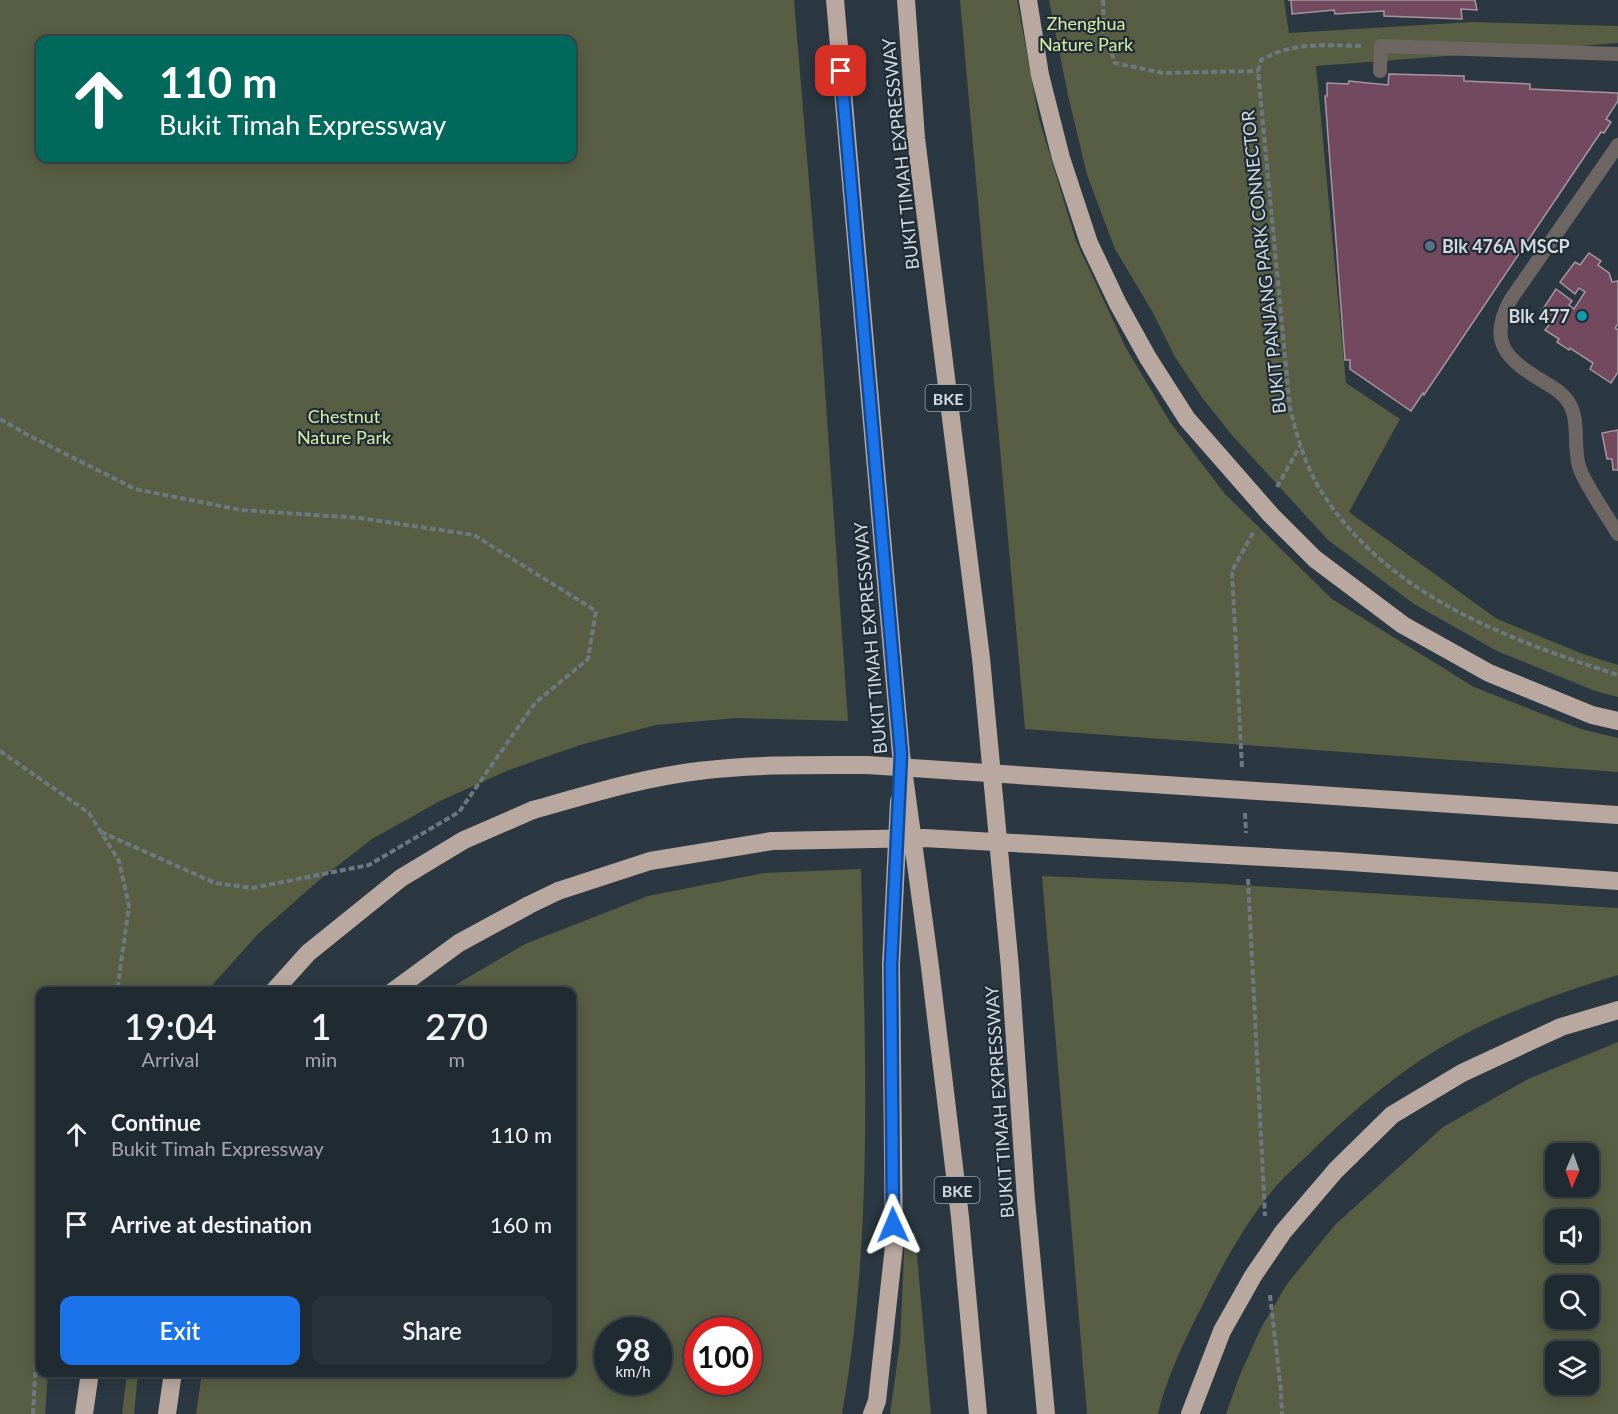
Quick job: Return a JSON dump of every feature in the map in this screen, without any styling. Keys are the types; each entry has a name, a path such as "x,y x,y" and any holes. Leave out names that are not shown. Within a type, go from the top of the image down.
{"highway":[{"name":"BUKIT TIMAH EXPRESSWAY","path":"835,0 901,754 959,1205 978,1414"},
{"name":"BUKIT TIMAH EXPRESSWAY","path":"906,0 916,138 981,658 1010,968 1026,1200 1046,1414"},
{"path":"1028,0 1040,75 1061,158 1089,243 1118,304 1148,358 1187,419 1271,515 1315,559 1403,625 1489,673 1592,715 1618,721"},
{"path":"872,1414 877,1401 894,1246 891,965 901,754"},
{"path":"277,987 308,953 401,878 464,840 533,810 632,782 698,771 773,766 867,765 1618,815"},
{"path":"399,987 459,943 558,891 650,861 772,841 924,838 1337,861 1618,881"},
{"path":"1190,1414 1222,1331 1271,1249 1336,1170 1392,1115 1462,1073 1561,1027 1618,1010"},
{"path":"84,1414 89,1377"},
{"path":"167,1414 172,1377"}],"lane":[{"path":"1380,71 1380,46 1618,54"},
{"path":"1618,145 1511,299 1502,317 1500,337 1502,346 1513,361 1557,390 1570,404 1580,470 1618,534"}],"path":[{"path":"1103,0 1104,32 1115,63 1163,73 1258,71 1261,60 1273,53 1310,44 1364,46"},
{"name":"BUKIT PANJANG PARK CONNECTOR","path":"1258,71 1290,409 1300,446 1317,484 1342,522 1388,568 1433,599 1499,632 1550,653 1618,675"},
{"path":"0,419 135,489 241,510 360,518 474,535 596,611 588,659 535,703 459,812 369,865 252,888 215,883 100,832"},
{"path":"1277,488 1300,446"},
{"path":"1243,773 1232,571 1255,529"},
{"path":"0,751 88,813 118,861 129,906 118,987"},
{"path":"1244,809 1246,844"},
{"path":"1247,868 1265,1225"},
{"path":"1268,1285 1282,1414"},
{"path":"33,1414 36,1357"}],"green space":[{"name":"Chestnut Nature Park","path":"0,0 794,0 819,303 848,721 737,718 656,725 580,745 509,770 440,801 372,839 318,881 258,934 211,987 36,987 36,1377 48,1377 45,1414 0,1414"},
{"path":"960,0 1017,0 1039,119 1076,241 1126,348 1170,422 1225,494 1332,599 1385,632 1474,687 1581,729 1618,738 1618,772 1025,729"},
{"name":"Zhenghua Nature Park","path":"1049,0 1284,0 1289,33 1472,22 1618,26 1618,43 1316,66 1346,383 1400,419 1349,512 1497,619 1583,654 1618,665 1618,697 1595,691 1497,651 1414,604 1328,540 1231,434 1201,396 1175,357 1152,311 1115,249 1087,175"},
{"path":"861,869 865,1074 863,1210 852,1346 842,1414 196,1414 201,1377 576,1377 576,987 452,987 525,944 648,896 764,873"},
{"path":"1042,876 1206,883 1618,908 1618,975 1538,1002 1461,1036 1400,1074 1363,1104 1281,1181 1247,1226 1198,1313 1172,1370 1158,1414 1087,1414"},
{"path":"1618,1042 1618,1414 1226,1414 1239,1377 1261,1328 1287,1284 1335,1225 1443,1127 1528,1079"},
{"path":"905,1233 915,1233 931,1414 890,1414 900,1343"},
{"path":"127,1377 138,1377 134,1414 122,1414"}],"building":[{"path":"1291,0 1475,0 1477,10 1461,9 1462,19 1384,16 1384,11 1335,14 1334,10 1292,14"},
{"name":"Blk 476A MSCP","path":"1389,74 1464,76 1464,81 1530,84 1530,89 1618,93 1618,101 1606,119 1611,122 1604,133 1601,132 1411,411 1350,369 1350,360 1345,360 1325,96 1327,96 1327,83 1348,84 1349,81 1388,85"},
{"name":"Blk 477","path":"1589,253 1601,261 1598,265 1609,273 1612,282 1618,281 1618,324 1615,328 1618,330 1618,372 1611,383 1590,369 1593,363 1557,342 1559,339 1545,330 1553,320 1541,312 1556,289 1572,301 1569,305 1574,309 1585,292 1579,288 1575,294 1560,282 1575,262 1580,265"},
{"path":"1618,430 1618,470 1613,470 1612,459 1607,459 1602,433"}],"place":[{"name":"Blk 476A MSCP","path":"1430,246"},
{"name":"Blk 477","path":"1582,316"}],"route":[{"path":"841,71 901,754 891,965 893,1225"}]}
